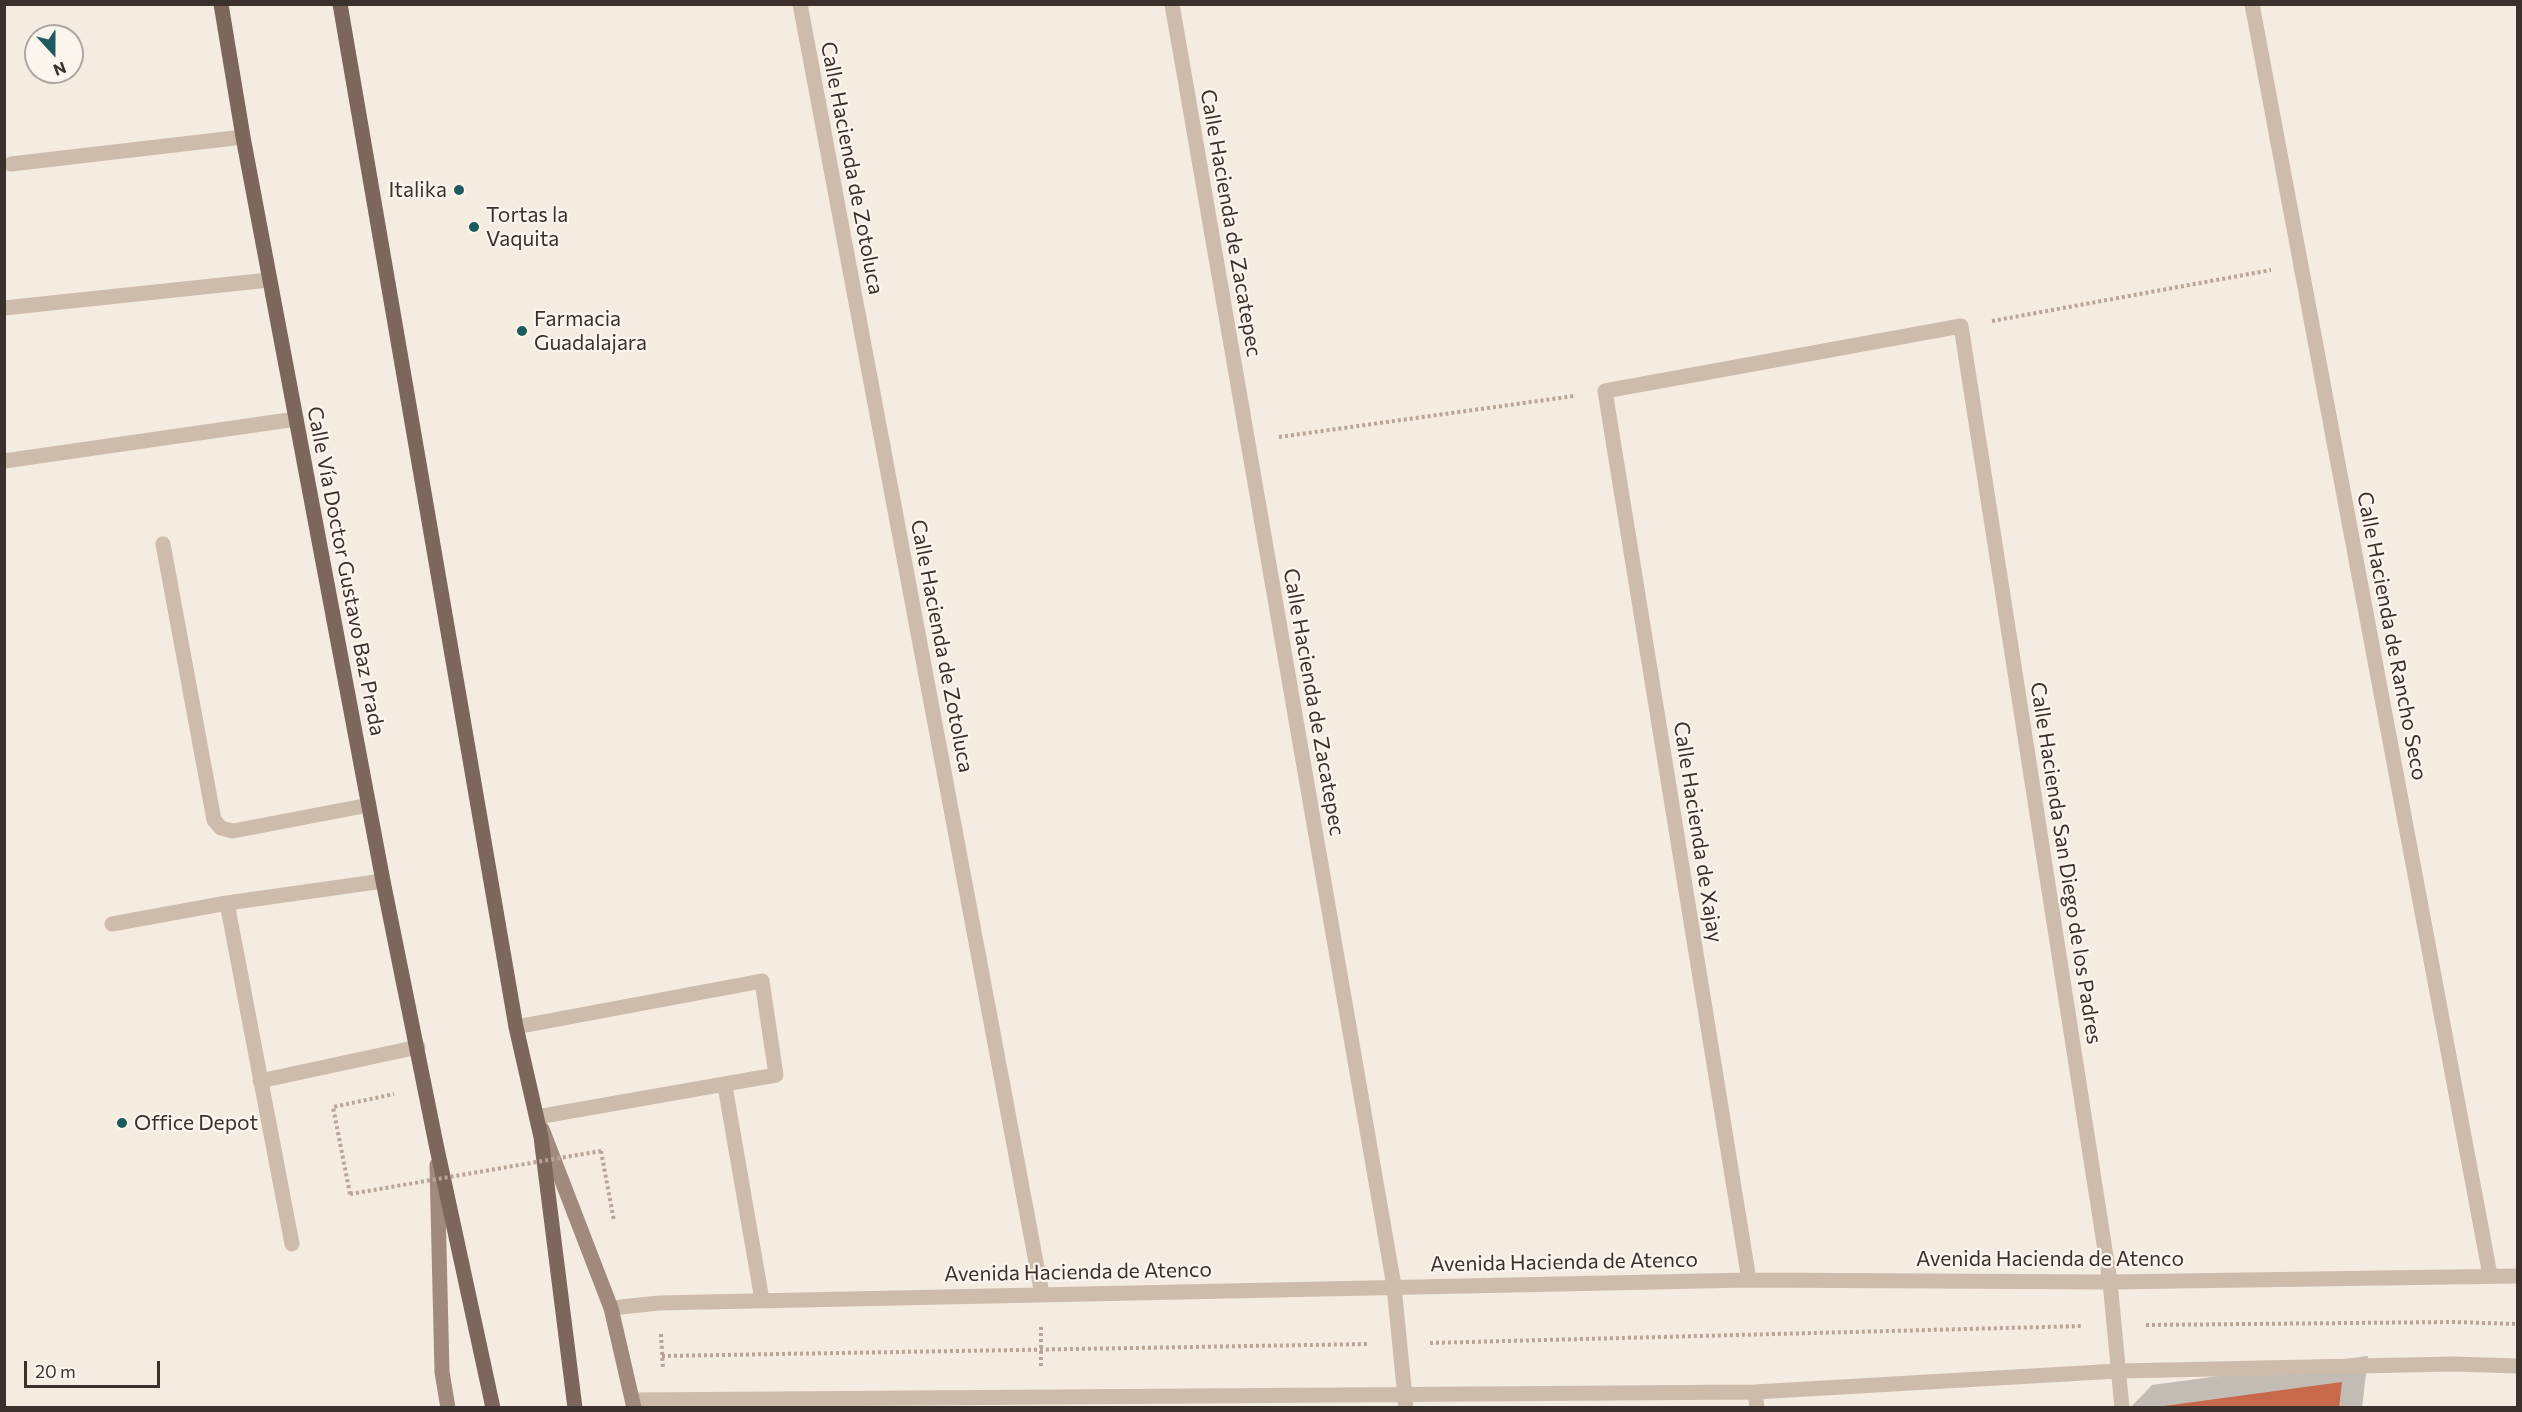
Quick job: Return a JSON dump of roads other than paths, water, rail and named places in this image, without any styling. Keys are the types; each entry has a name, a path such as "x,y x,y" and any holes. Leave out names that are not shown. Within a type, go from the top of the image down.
{"main road":[{"name":"Calle Vía Doctor Gustavo Baz Prada","path":"221,4 269,280 383,881 436,1144 493,1407"},
{"path":"340,4 516,1027 538,1120 575,1407"},
{"path":"538,1120 546,1135 611,1308 633,1404"},
{"name":"Calle Vía Doctor Gustavo Baz Prada","path":"436,1144 442,1372 448,1407"}],"street":[{"name":"Calle Hacienda de Zotoluca","path":"800,4 1042,1294"},
{"name":"Calle Hacienda de Zacatepec","path":"1172,4 1394,1286 1406,1402"},
{"name":"Calle Hacienda de Rancho Seco","path":"2252,4 2490,1275"},
{"path":"11,164 243,137"},
{"path":"4,308 269,280"},
{"name":"Calle Hacienda San Diego de los Padres","path":"1605,391 1961,326 2110,1282 2122,1407"},
{"name":"Calle Hacienda de Xajay","path":"1605,391 1749,1280"},
{"path":"4,461 296,419"},
{"path":"163,544 214,820 221,828 232,831 369,805"},
{"path":"112,924 227,903 383,881"},
{"path":"227,903 292,1244"},
{"path":"516,1027 762,981 776,1075 538,1120"},
{"path":"260,1082 418,1047"},
{"path":"725,1086 762,1300"},
{"name":"Avenida Hacienda de Atenco","path":"611,1308 660,1303 762,1300 1749,1280 2110,1282 2517,1276"},
{"path":"633,1404 665,1400 1041,1402 1756,1400 2118,1371 2453,1364 2517,1366"}],"place":[{"name":"Italika","path":"459,190"},
{"name":"Tortas la Vaquita","path":"474,227"},
{"name":"Farmacia Guadalajara","path":"522,331"},
{"name":"Office Depot","path":"122,1123"}]}
